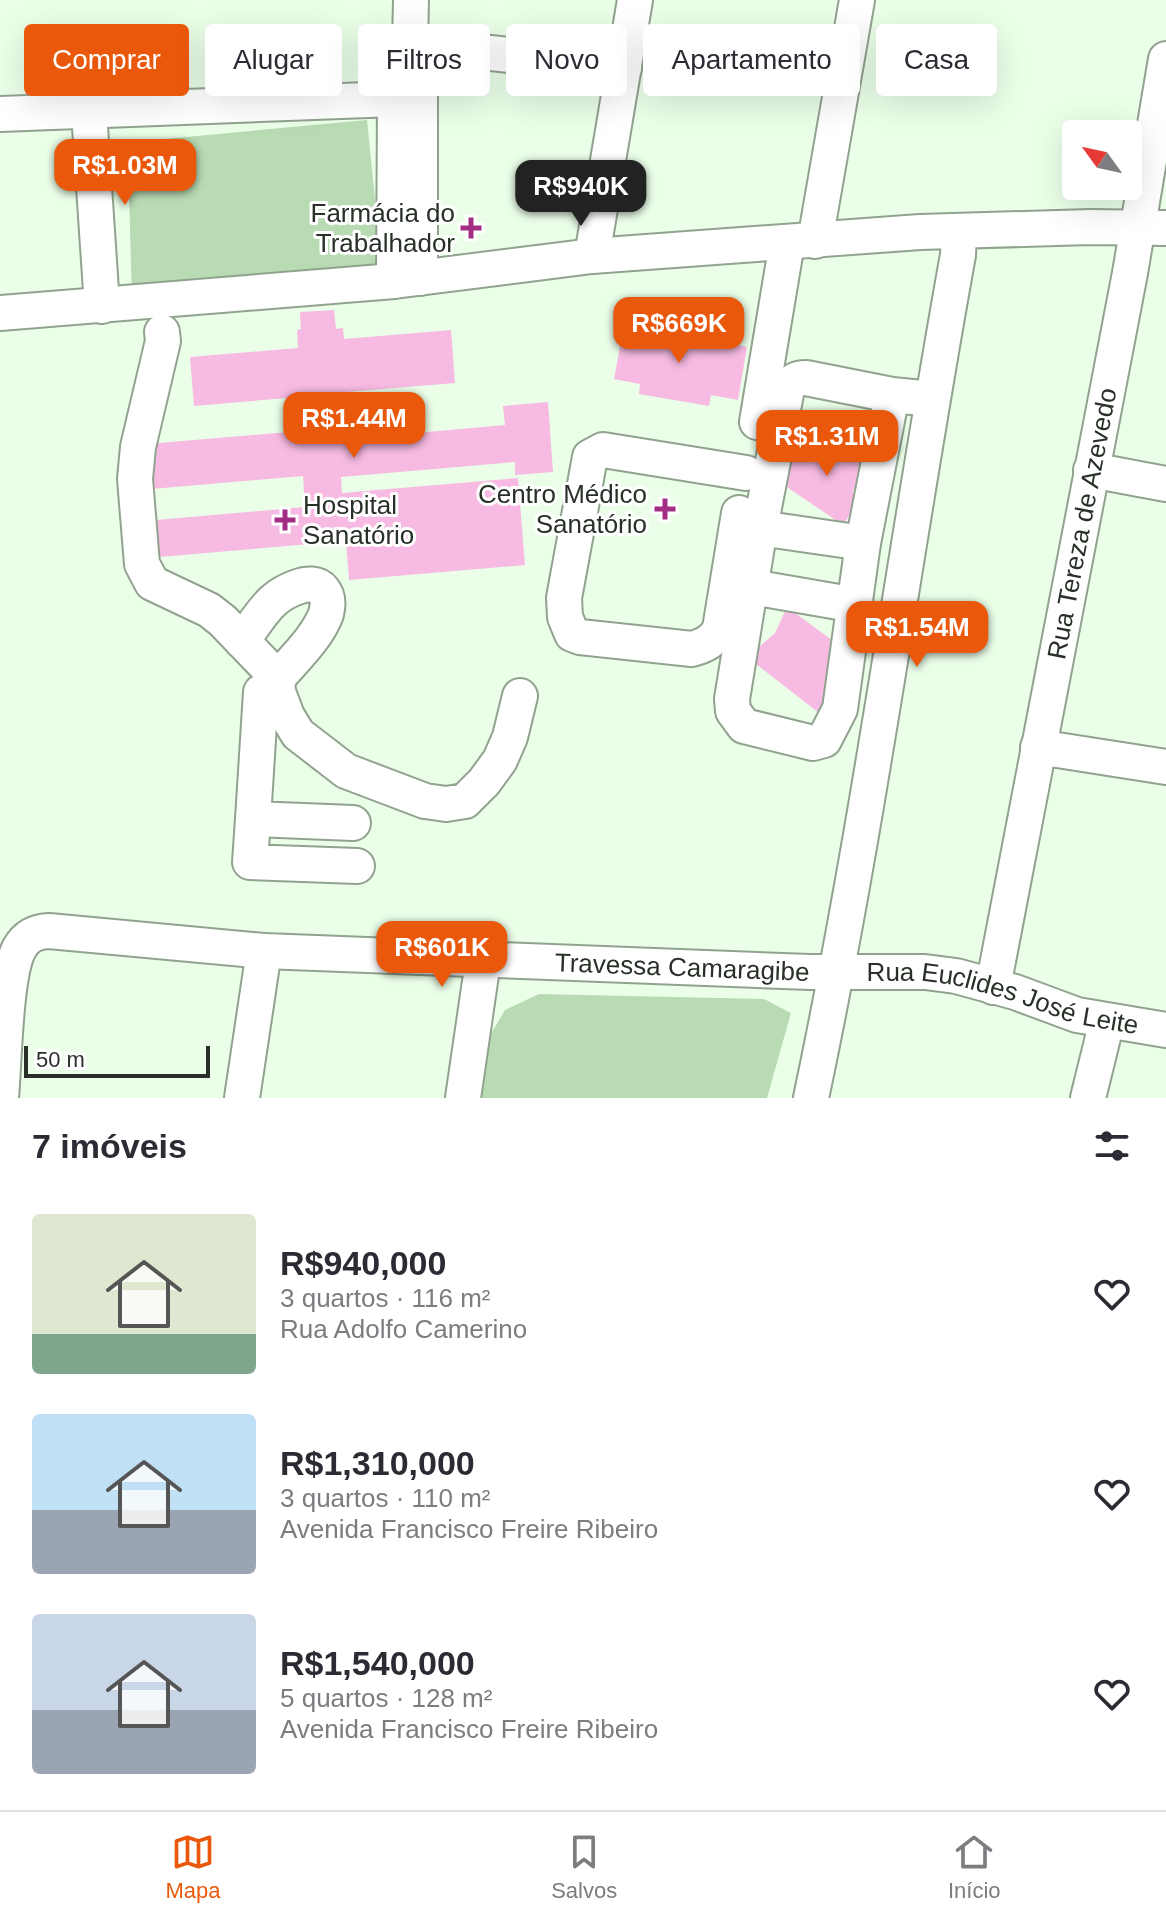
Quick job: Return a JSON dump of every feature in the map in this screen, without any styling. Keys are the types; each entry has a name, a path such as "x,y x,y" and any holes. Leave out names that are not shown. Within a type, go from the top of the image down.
{"street":[{"path":"410,24 411,0"},
{"path":"627,49 635,0"},
{"path":"746,473 603,450 590,457 564,598 565,617 572,634 692,649 706,645 720,629 746,473 767,374 857,0"},
{"name":"Rua Tereza de Azevedo","path":"993,987 1091,470 1152,228 1166,59"},
{"path":"396,96 407,279"},
{"path":"407,279 420,96"},
{"path":"592,256 619,96"},
{"path":"0,114 395,99"},
{"path":"89,112 102,306"},
{"path":"0,313 407,279 592,256 920,232 1152,228"},
{"path":"811,1098 837,972 958,255 959,232"},
{"path":"185,298 137,361 118,445 114,481 122,572 139,601 209,637 272,688"},
{"path":"162,332 163,341 138,447 135,479 142,564 152,583 209,610 242,641 298,734 346,771 425,801 446,804 465,801 500,760 510,737 520,696"},
{"path":"892,395 863,543 840,709 824,740 813,743 744,726 733,711 732,699 783,402 791,382 806,378 892,395 932,399"},
{"path":"1091,470 1166,484"},
{"path":"760,528 863,543"},
{"path":"242,641 272,602 288,591 305,585 318,585 325,592 328,604 324,618 272,688 253,819 250,862 357,866"},
{"path":"752,587 856,605"},
{"path":"1038,747 1166,767"},
{"path":"253,819 353,823"},
{"name":"Travessa Camaragibe","path":"1,1098 11,976 18,951 27,938 37,932 264,951 837,972"},
{"path":"242,1098 264,951"},
{"path":"463,1098 483,961"},
{"name":"Rua Euclides José Leite","path":"837,972 925,972 956,976 1015,992 1060,1010 1166,1030"},
{"path":"1088,1098 1107,1021"}],"green space":[{"path":"367,120 383,278 132,300 128,157 143,141"},
{"path":"539,994 764,999 791,1013 767,1098 472,1098 479,1054 505,1010"}],"building":[{"path":"334,310 336,329 343,328 344,339 451,330 455,383 334,393 338,440 505,425 503,406 548,402 553,472 515,475 515,462 341,477 342,493 518,478 525,565 349,580 346,541 159,557 156,520 305,507 303,476 151,489 147,444 300,431 298,397 194,406 190,357 298,348 300,312"},
{"path":"638,323 747,347 738,400 711,395 709,406 639,394 640,384 614,379 624,325"},
{"path":"824,433 871,465 852,492 861,498 843,525 778,481 796,454 805,460"},
{"path":"787,607 844,649 823,716 747,657 775,633"}],"place":[{"name":"Farmácia do Trabalhador","path":"471,228"},
{"name":"Centro Médico Sanatório","path":"665,509"},
{"name":"Hospital Sanatório","path":"285,520"}]}
